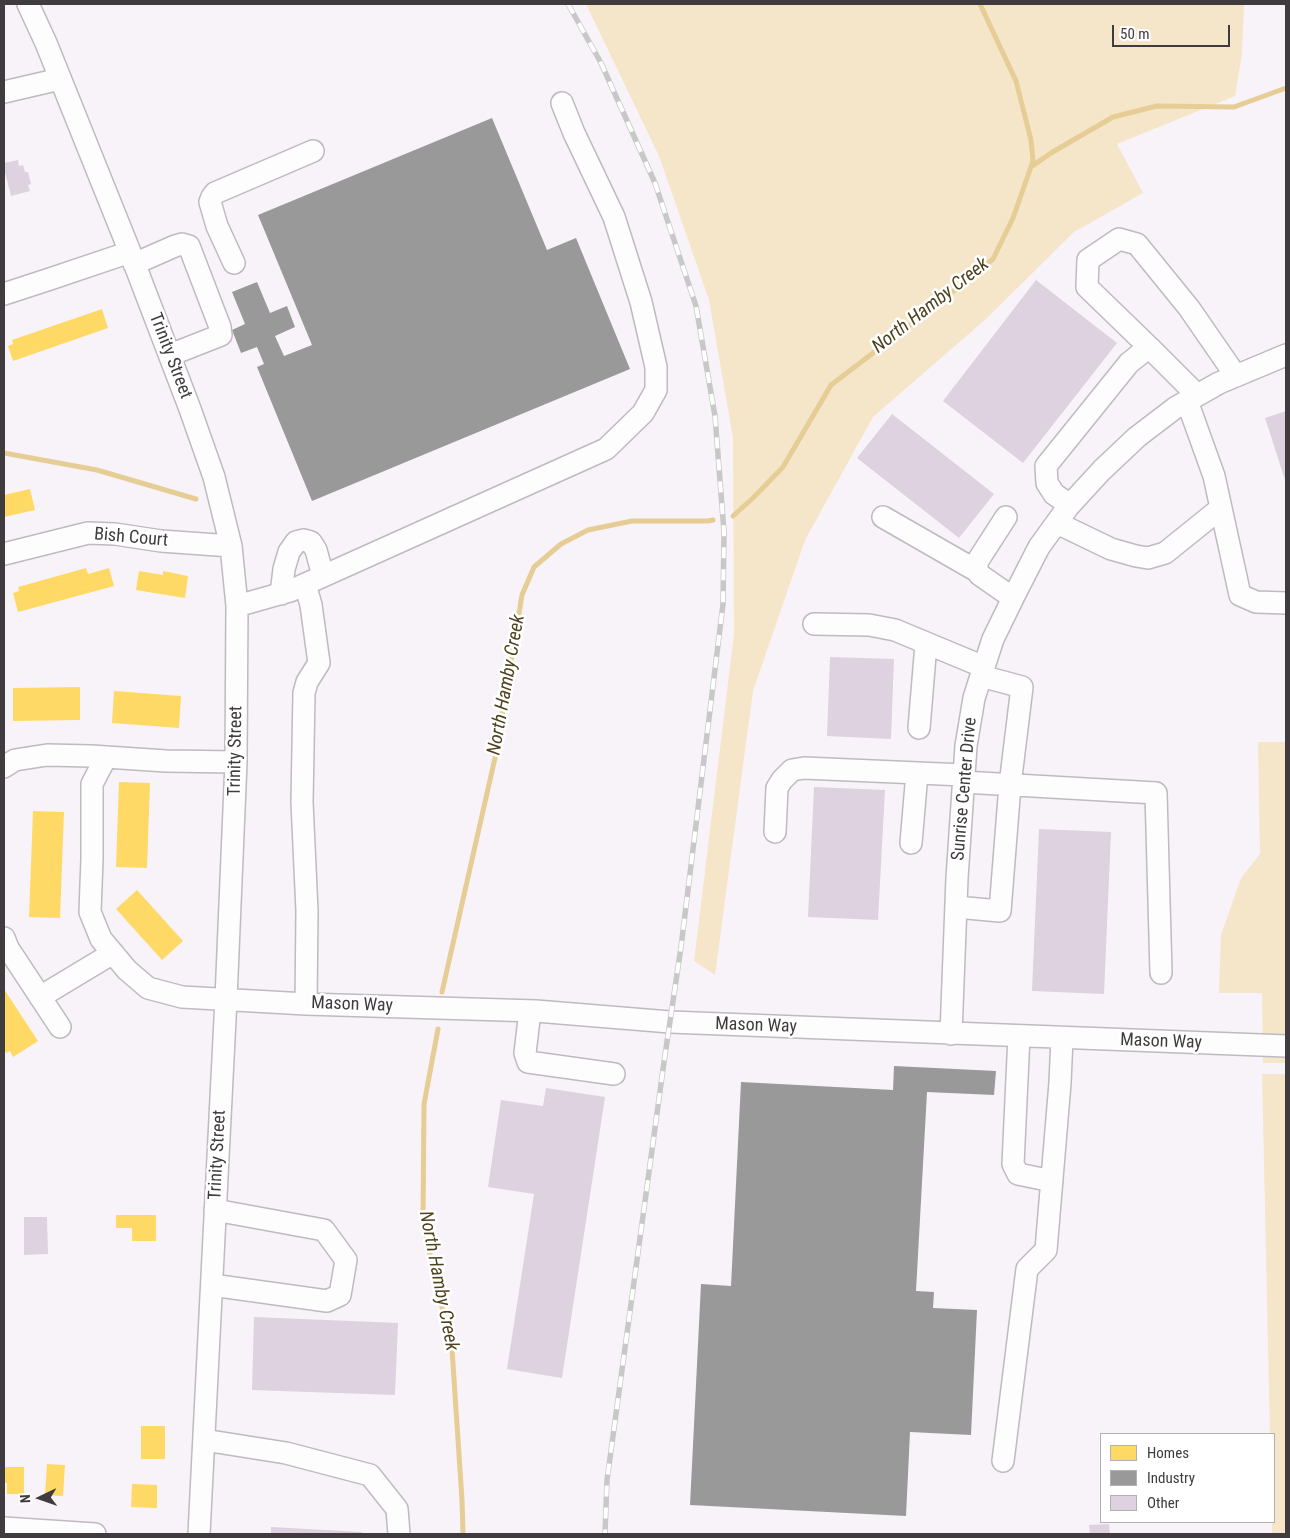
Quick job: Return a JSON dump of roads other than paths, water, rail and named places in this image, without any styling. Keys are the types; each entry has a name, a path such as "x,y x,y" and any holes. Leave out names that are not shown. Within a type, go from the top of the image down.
{"street":[{"name":"Trinity Street","path":"28,4 60,79 170,355 214,477 231,546 237,606 236,762 212,1285 198,1534"},
{"path":"4,92 60,79"},
{"path":"237,606 280,594 314,580 606,449 642,413 656,390 656,367 641,302 614,217 574,133 562,103"},
{"path":"234,263 217,226 210,202 215,193 313,151"},
{"path":"4,294 175,246 186,245 193,237 217,226"},
{"path":"1236,376 1189,308 1137,244 1119,239 1088,260 1087,287 1148,346 1192,398 1214,476 1240,596 1256,602 1286,603"},
{"path":"170,355 221,335 220,327 189,246 186,245"},
{"path":"1070,505 1054,494 1047,483 1046,466 1129,363 1148,346"},
{"name":"Sunrise Center Drive","path":"951,1034 956,907 966,746 974,698 993,639 1040,547 1070,505 1102,470 1137,437 1175,408 1236,376 1286,355"},
{"path":"1058,523 1112,549 1148,558 1164,553 1221,508"},
{"path":"883,517 977,571 1014,598"},
{"path":"977,571 978,562 1006,517"},
{"name":"Bish Court","path":"4,554 88,533 231,546"},
{"path":"280,594 289,552 296,542 304,540 311,542 316,550 311,604 319,663 307,682 304,693 302,802 306,911 306,1004"},
{"path":"814,624 869,625 895,630 983,672 1022,687 1010,784 1000,910 956,907"},
{"path":"919,728 926,644"},
{"path":"4,767 16,760 47,755 166,761 236,762"},
{"name":"Mason Way","path":"106,757 92,784 90,912 101,939 127,970 148,988 182,997 306,1004 530,1011 670,1022 1286,1046"},
{"path":"775,832 777,788 792,770 804,768 917,773 1010,784 1156,793 1161,973"},
{"path":"911,843 917,773"},
{"path":"4,938 8,948 60,1027"},
{"path":"40,997 113,953"},
{"path":"530,1011 525,1053 528,1062 614,1074"},
{"path":"1019,1036 1013,1164 1018,1174 1052,1181"},
{"path":"1003,1461 1027,1269 1046,1250 1062,1038"},
{"path":"212,1285 327,1301 340,1295 346,1260 324,1230 215,1210"},
{"path":"204,1440 286,1453 370,1474 397,1509 399,1534"},
{"path":"4,1528 95,1534"}],"waterway":[{"name":"North Hamby Creek","path":"733,516 783,467 831,385 993,259 1013,218 1033,161 1031,140 1016,81 980,4"},
{"path":"1031,167 1051,153 1113,117 1157,106 1234,107 1286,88"},
{"path":"4,453 97,470 196,499"},
{"name":"North Hamby Creek","path":"442,992 495,758 522,595 534,567 561,544 588,530 632,521 713,520"},
{"name":"North Hamby Creek","path":"438,1029 424,1104 423,1220 452,1349 463,1534"}],"railway":[{"path":"568,4 601,63 655,183 696,306 715,416 724,532 723,604 681,947 607,1480 605,1534"}]}
